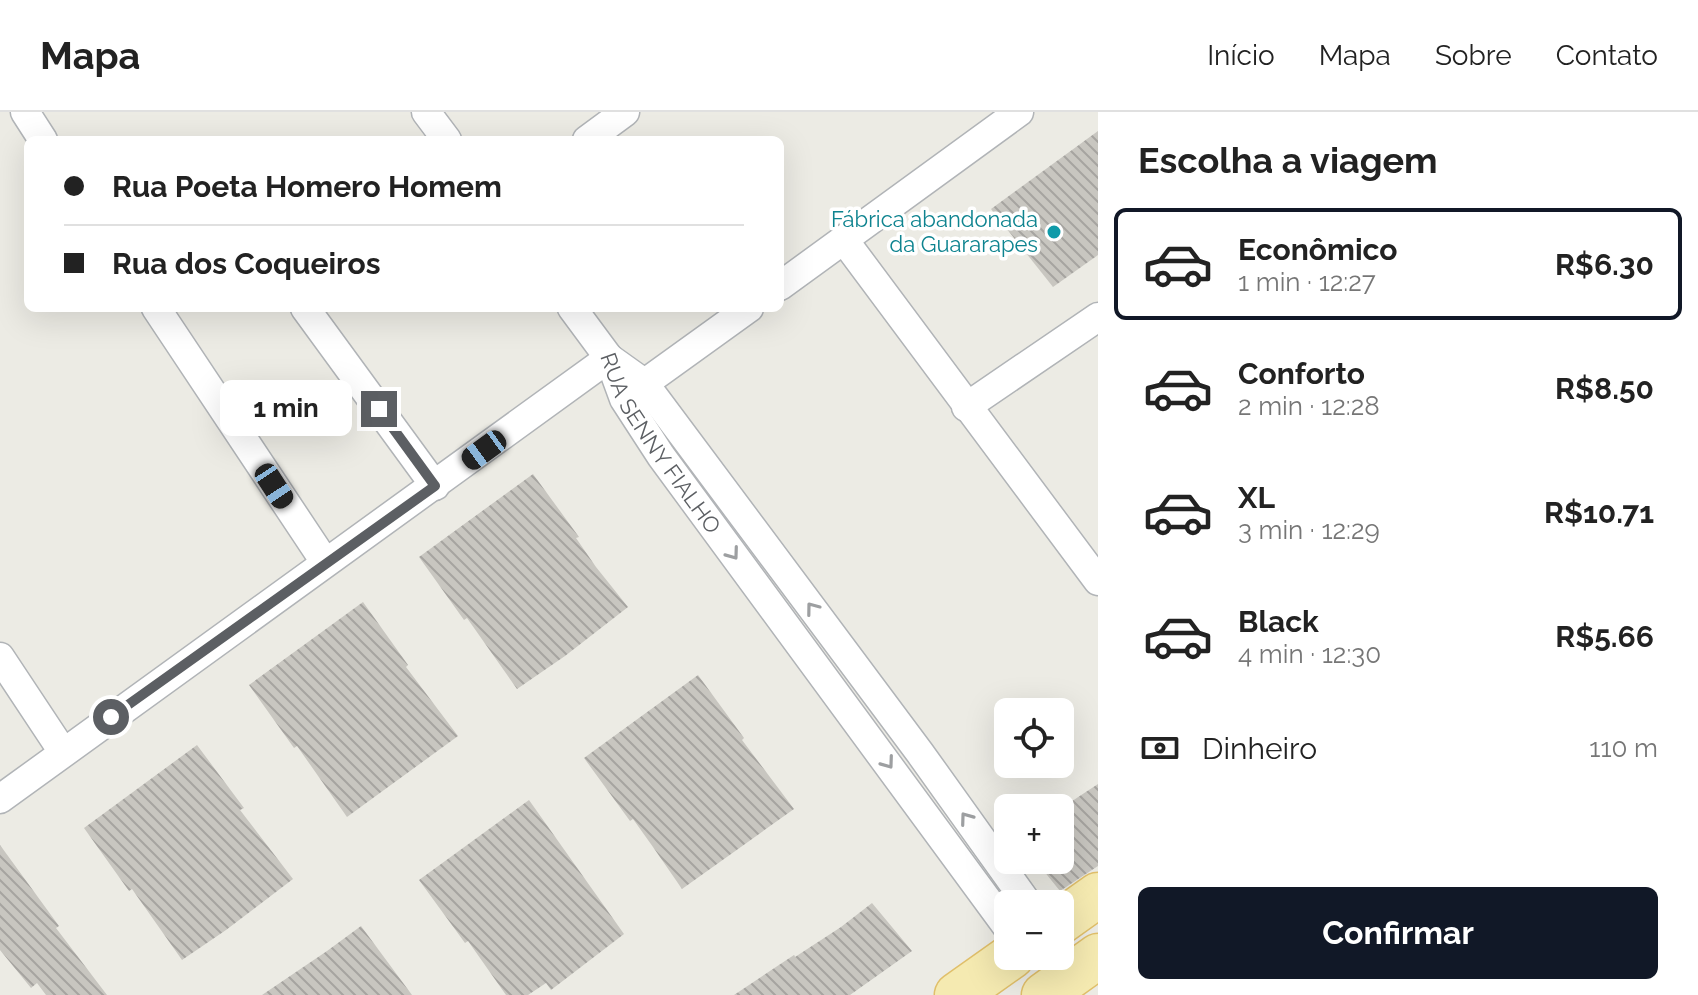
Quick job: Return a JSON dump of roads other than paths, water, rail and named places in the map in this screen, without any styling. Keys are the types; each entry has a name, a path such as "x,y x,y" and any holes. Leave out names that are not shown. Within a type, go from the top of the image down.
{"main road":[{"path":"1074,912 1098,895"},
{"path":"1044,995 1098,956"},
{"path":"957,995 994,969"}],"street":[{"path":"25,112 40,136"},
{"path":"426,112 444,136"},
{"path":"592,136 625,112"},
{"path":"784,283 1019,112"},
{"path":"844,240 1098,581"},
{"path":"159,312 325,562"},
{"path":"308,312 435,486"},
{"name":"RUA SENNY FIALHO","path":"575,312 920,753 1018,890"},
{"path":"634,391 743,312"},
{"path":"966,407 1098,317"},
{"path":"0,799 609,358"},
{"name":"RUA SENNY FIALHO","path":"634,391 661,456 994,909"},
{"path":"0,657 63,752"}],"place":[{"name":"Fábrica abandonada da Guararapes","path":"1054,232"}]}
